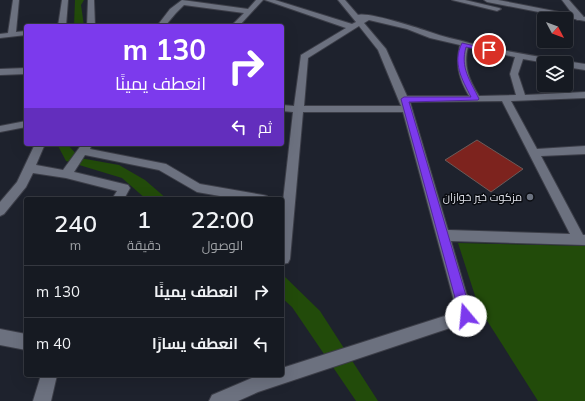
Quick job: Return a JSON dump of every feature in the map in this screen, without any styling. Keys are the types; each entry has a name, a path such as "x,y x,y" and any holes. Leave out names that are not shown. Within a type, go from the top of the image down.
{"street":[{"path":"12,35 16,0"},
{"path":"62,24 65,0"},
{"path":"90,24 91,0 99,0"},
{"path":"238,24 260,0"},
{"path":"268,0 358,20 409,27 433,36 464,44 537,59"},
{"path":"284,375 466,316 406,104 382,49 341,0"},
{"path":"455,0 537,17"},
{"path":"487,0 500,1 582,19"},
{"path":"564,0 582,19"},
{"path":"162,24 167,17 184,1 249,11"},
{"path":"284,231 285,203 304,57 358,20"},
{"path":"573,24 585,27"},
{"path":"0,36 24,33"},
{"path":"464,44 461,58 461,68 464,78 476,99"},
{"path":"520,56 514,74 520,98"},
{"path":"573,65 585,67"},
{"path":"0,72 24,71"},
{"path":"284,108 297,109 476,99 585,95"},
{"path":"506,98 534,153 582,240"},
{"path":"0,129 24,124"},
{"path":"0,211 22,184 39,146"},
{"path":"66,174 86,148 162,167 197,188 251,197"},
{"path":"534,153 585,150"},
{"path":"29,168 66,174 124,188 119,197"},
{"path":"442,235 582,240"},
{"path":"0,337 24,342"},
{"path":"42,401 48,377"},
{"path":"218,401 257,384 279,377"}],"green space":[{"path":"75,0 84,0 81,5 84,24 74,24"},
{"path":"58,146 69,146 80,158 119,165 145,180 165,197 144,197 122,178 66,161"},
{"path":"458,243 585,246 585,401 538,401 479,308"},
{"path":"284,276 320,311 378,401 356,401 292,307 284,300"}],"building":[{"path":"477,140 523,169 491,192 445,160"}],"place":[{"name":"مزكوت خير خوازان","path":"530,197"}],"route":[{"path":"466,316 404,99 476,99 462,72 460,63 462,51 464,44 489,50"}]}
